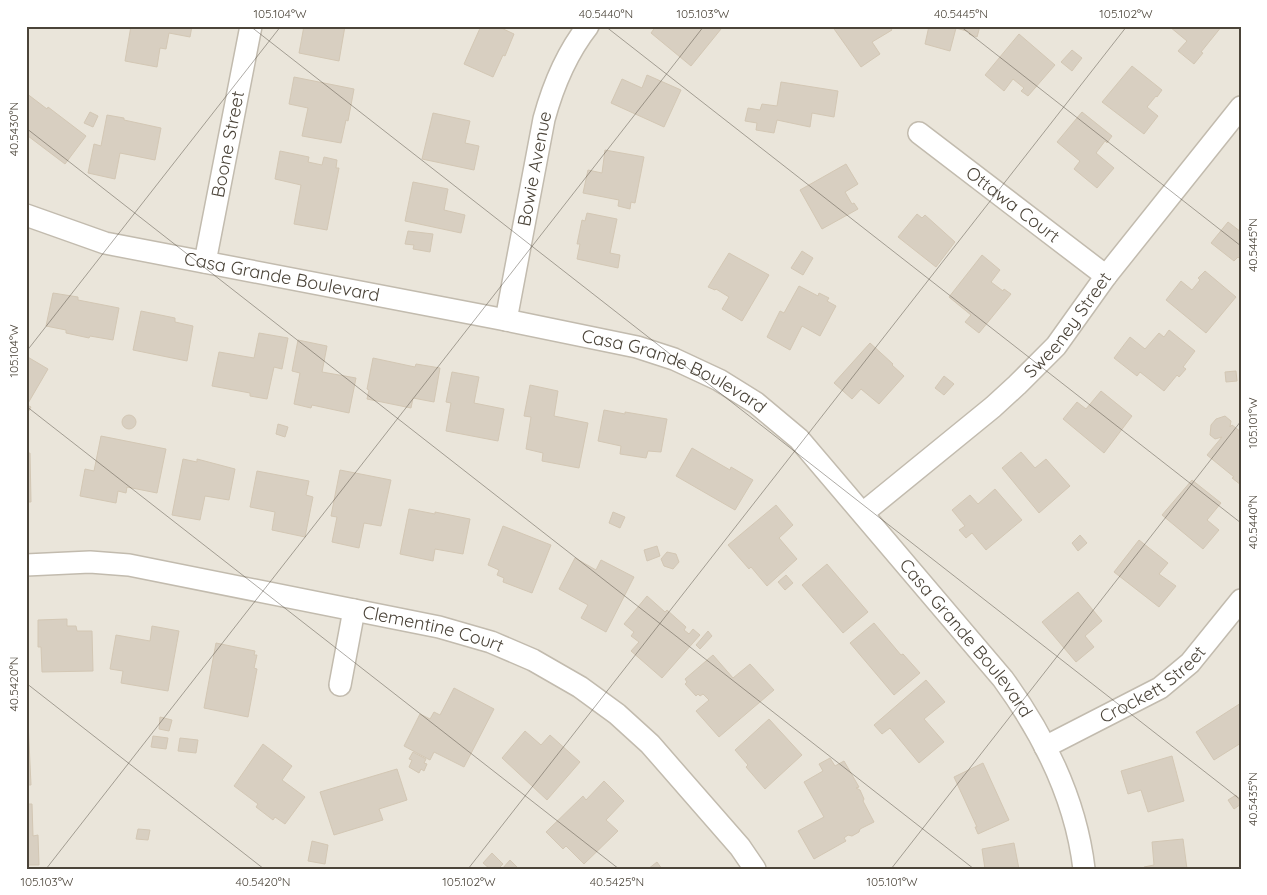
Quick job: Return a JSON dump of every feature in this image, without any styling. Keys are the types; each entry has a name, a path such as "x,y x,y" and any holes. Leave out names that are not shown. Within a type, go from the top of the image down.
{"street":[{"name":"Boone Street","path":"205,262 251,26"},
{"name":"Bowie Avenue","path":"506,320 544,119 551,95 564,64 588,26"},
{"name":"Sweeney Street","path":"863,513 993,407 1018,385 1056,346 1106,276 1241,107"},
{"name":"Ottawa Court","path":"919,133 1106,276"},
{"name":"Casa Grande Boulevard","path":"26,215 105,244 638,347 674,359 719,380 756,403 799,439 1003,679 1021,704 1045,747 1070,807 1084,869"},
{"name":"Clementine Court","path":"26,564 90,562 129,564 439,627 491,642 533,660 580,687 617,714 650,744 740,847 755,869"},
{"name":"Crockett Street","path":"1045,747 1160,688 1190,664 1241,600"},
{"path":"340,685 354,610"}],"shaded area":[{"path":"26,26 1241,26 1241,869 26,869"}],"building":[{"path":"131,26 192,26 190,37 169,33 166,49 160,48 157,67 125,61"},
{"path":"304,26 345,26 339,61 299,53"},
{"path":"481,26 497,26 514,34 505,56 503,55 493,77 464,64"},
{"path":"656,26 717,26 721,29 691,66 651,33"},
{"path":"832,26 889,26 892,30 872,42 880,54 861,67"},
{"path":"929,26 980,26 977,37 969,34 970,32 956,28 950,51 925,44"},
{"path":"1222,26 1194,64 1178,51 1187,41 1170,27"},
{"path":"1019,34 1055,65 1028,96 1021,91 1024,88 1013,79 1004,91 985,75"},
{"path":"1072,50 1082,58 1072,71 1061,62"},
{"path":"1132,66 1162,90 1147,107 1158,116 1144,134 1102,102"},
{"path":"647,75 681,90 664,127 611,103 622,79 642,88"},
{"path":"294,77 354,89 348,121 346,120 341,143 302,136 308,108 289,104"},
{"path":"781,82 838,91 834,117 812,113 810,127 777,120 774,133 756,130 757,123 745,121 748,108 760,110 762,104 777,106"},
{"path":"26,93 86,136 65,164 28,136 26,137"},
{"path":"90,112 98,116 93,127 84,123"},
{"path":"1082,112 1112,136 1107,143 1105,141 1096,153 1114,168 1097,188 1074,169 1080,161 1057,142"},
{"path":"433,113 470,121 465,143 479,146 474,170 422,159"},
{"path":"107,115 161,128 155,160 120,153 115,179 88,173 94,144 101,146"},
{"path":"605,150 644,157 635,203 631,202 630,209 618,206 619,200 583,193 588,170 602,173"},
{"path":"280,151 309,157 308,162 322,165 324,157 337,160 336,168 339,168 327,230 294,224 301,185 275,179"},
{"path":"846,164 858,184 845,192 852,204 854,203 858,209 822,229 800,190"},
{"path":"413,182 448,189 444,210 465,215 461,233 405,221"},
{"path":"587,213 617,219 610,253 620,255 618,268 577,259 580,244 577,244 582,220 585,221"},
{"path":"917,214 922,218 925,215 955,242 936,267 898,237"},
{"path":"1228,222 1241,232 1241,260 1238,257 1234,261 1211,243"},
{"path":"408,231 433,234 430,252 413,249 414,245 405,244"},
{"path":"802,251 813,258 803,275 791,268"},
{"path":"729,253 769,275 742,321 722,309 729,297 716,289 708,287"},
{"path":"982,255 1000,270 991,282 1003,291 1004,289 1011,294 979,333 965,322 971,315 949,297"},
{"path":"1205,271 1236,297 1206,333 1166,300 1181,281 1192,290 1200,280 1198,278"},
{"path":"799,286 818,296 819,293 829,298 827,301 836,306 820,336 802,326 790,350 767,337 780,311 784,313"},
{"path":"53,293 78,297 78,300 119,308 113,340 90,336 89,338 66,333 66,330 46,326"},
{"path":"141,311 175,318 175,322 193,326 187,361 133,350"},
{"path":"1169,330 1195,351 1183,367 1186,369 1179,377 1177,375 1164,391 1140,372 1137,376 1114,358 1130,337 1145,349 1159,333 1164,337"},
{"path":"259,333 288,338 282,369 274,367 267,399 250,396 250,393 212,386 219,352 254,358"},
{"path":"298,340 327,346 322,372 356,378 349,413 312,405 311,408 294,404 300,373 292,371"},
{"path":"870,343 904,376 879,404 861,389 852,399 834,383"},
{"path":"26,356 48,369 27,405 31,407 26,416"},
{"path":"373,358 415,367 416,364 440,368 434,402 413,398 411,408 367,399"},
{"path":"1236,371 1237,381 1226,382 1225,372"},
{"path":"452,372 479,377 474,403 504,409 498,441 446,431 451,403 446,402"},
{"path":"944,376 954,384 944,395 935,388"},
{"path":"530,385 558,391 554,416 588,423 579,468 542,461 543,453 526,449 531,417 524,416"},
{"path":"1101,391 1132,416 1104,453 1063,419 1077,402 1086,409"},
{"path":"604,410 667,419 661,452 648,451 646,458 620,454 621,446 598,441"},
{"path":"129,415 134,417 136,422 134,427 129,429 124,427 122,422 124,417"},
{"path":"1225,416 1231,421 1230,427 1232,425 1241,432 1241,485 1207,455 1222,437 1215,439 1210,435 1211,425 1216,419"},
{"path":"278,424 288,427 285,437 276,434"},
{"path":"101,436 166,449 157,493 127,487 126,493 118,491 116,503 80,496 85,469 94,471"},
{"path":"692,448 730,470 731,467 753,480 735,510 676,476"},
{"path":"1021,452 1035,468 1046,459 1070,486 1039,513 1002,468"},
{"path":"26,453 30,453 31,502 26,502"},
{"path":"183,459 197,462 197,459 235,469 229,500 205,496 200,520 172,515"},
{"path":"340,470 391,480 381,526 364,523 359,548 332,542 337,517 331,516"},
{"path":"257,471 309,481 306,495 313,497 305,537 272,530 275,512 250,507"},
{"path":"1192,480 1221,503 1207,520 1219,530 1203,549 1162,515"},
{"path":"995,489 1022,520 986,550 972,533 966,538 959,530 965,526 952,510 970,495 978,504"},
{"path":"776,505 793,525 779,538 797,559 767,586 751,567 749,569 728,545"},
{"path":"409,509 470,519 463,554 435,549 433,561 400,554"},
{"path":"613,512 625,517 620,528 609,523"},
{"path":"503,526 551,545 532,593 503,582 504,578 497,575 499,570 488,565"},
{"path":"1080,535 1087,543 1078,551 1072,543"},
{"path":"1139,540 1168,563 1159,574 1176,586 1159,607 1114,572"},
{"path":"657,546 660,556 647,561 644,550"},
{"path":"667,552 676,554 679,562 673,569 664,566 661,559"},
{"path":"575,558 596,570 601,560 634,577 606,632 581,618 588,605 559,589"},
{"path":"827,564 868,612 843,633 802,585"},
{"path":"786,575 793,583 785,590 778,582"},
{"path":"1078,592 1102,621 1085,636 1094,647 1076,662 1042,622"},
{"path":"647,596 686,627 684,630 689,634 693,629 700,635 662,678 631,651 639,642 631,636 634,632 624,624"},
{"path":"67,619 67,626 76,626 77,631 92,631 93,671 42,672 41,647 38,647 38,620"},
{"path":"874,623 901,655 903,654 920,673 894,695 850,643"},
{"path":"152,626 179,631 168,691 121,683 123,671 110,669 116,635 150,641"},
{"path":"708,631 712,636 700,649 696,645"},
{"path":"216,643 255,651 254,655 257,655 254,668 257,669 248,717 204,708"},
{"path":"713,655 733,678 750,664 774,690 719,737 696,711 709,700 703,694 696,696 685,684 687,682 685,679"},
{"path":"926,680 945,702 924,719 944,742 919,763 890,728 882,734 874,725"},
{"path":"454,688 494,709 464,767 434,752 430,760 404,746 420,714 430,719 434,712 440,715"},
{"path":"1241,703 1241,743 1214,760 1196,732"},
{"path":"160,717 172,720 169,731 159,729"},
{"path":"769,719 802,755 765,789 746,767 748,765 735,750"},
{"path":"26,721 28,721 31,785 26,785"},
{"path":"525,731 541,745 550,735 580,762 547,800 502,758"},
{"path":"153,736 168,738 166,749 151,747"},
{"path":"180,738 198,740 196,753 178,751"},
{"path":"263,744 292,766 282,780 305,797 285,824 275,817 273,820 256,807 258,804 234,786"},
{"path":"413,752 426,759 424,763 427,764 424,771 421,769 419,773 409,767 412,760 409,759"},
{"path":"1172,756 1184,801 1148,812 1141,790 1128,794 1121,771"},
{"path":"830,758 835,766 844,761 859,787 856,788 860,790 863,801 874,822 860,829 859,832 852,836 848,835 844,838 846,841 814,859 798,831 824,817 804,782 823,771 819,764"},
{"path":"983,763 1009,820 978,834 975,827 977,827 954,777"},
{"path":"397,769 407,800 379,809 383,820 334,835 320,792"},
{"path":"604,781 624,801 606,820 618,831 584,864 566,846 563,849 546,832 583,796 586,800"},
{"path":"1236,795 1241,804 1234,809 1228,800"},
{"path":"26,804 32,804 33,836 38,835 39,865 26,865"},
{"path":"138,829 150,830 148,840 136,839"},
{"path":"1183,839 1187,869 1145,869 1144,867 1154,865 1152,842"},
{"path":"312,841 328,845 325,864 308,861"},
{"path":"1014,843 1019,869 985,869 982,849"},
{"path":"492,853 503,864 498,869 490,869 483,863"},
{"path":"510,860 519,869 502,869"},
{"path":"657,862 662,869 648,869"}]}
